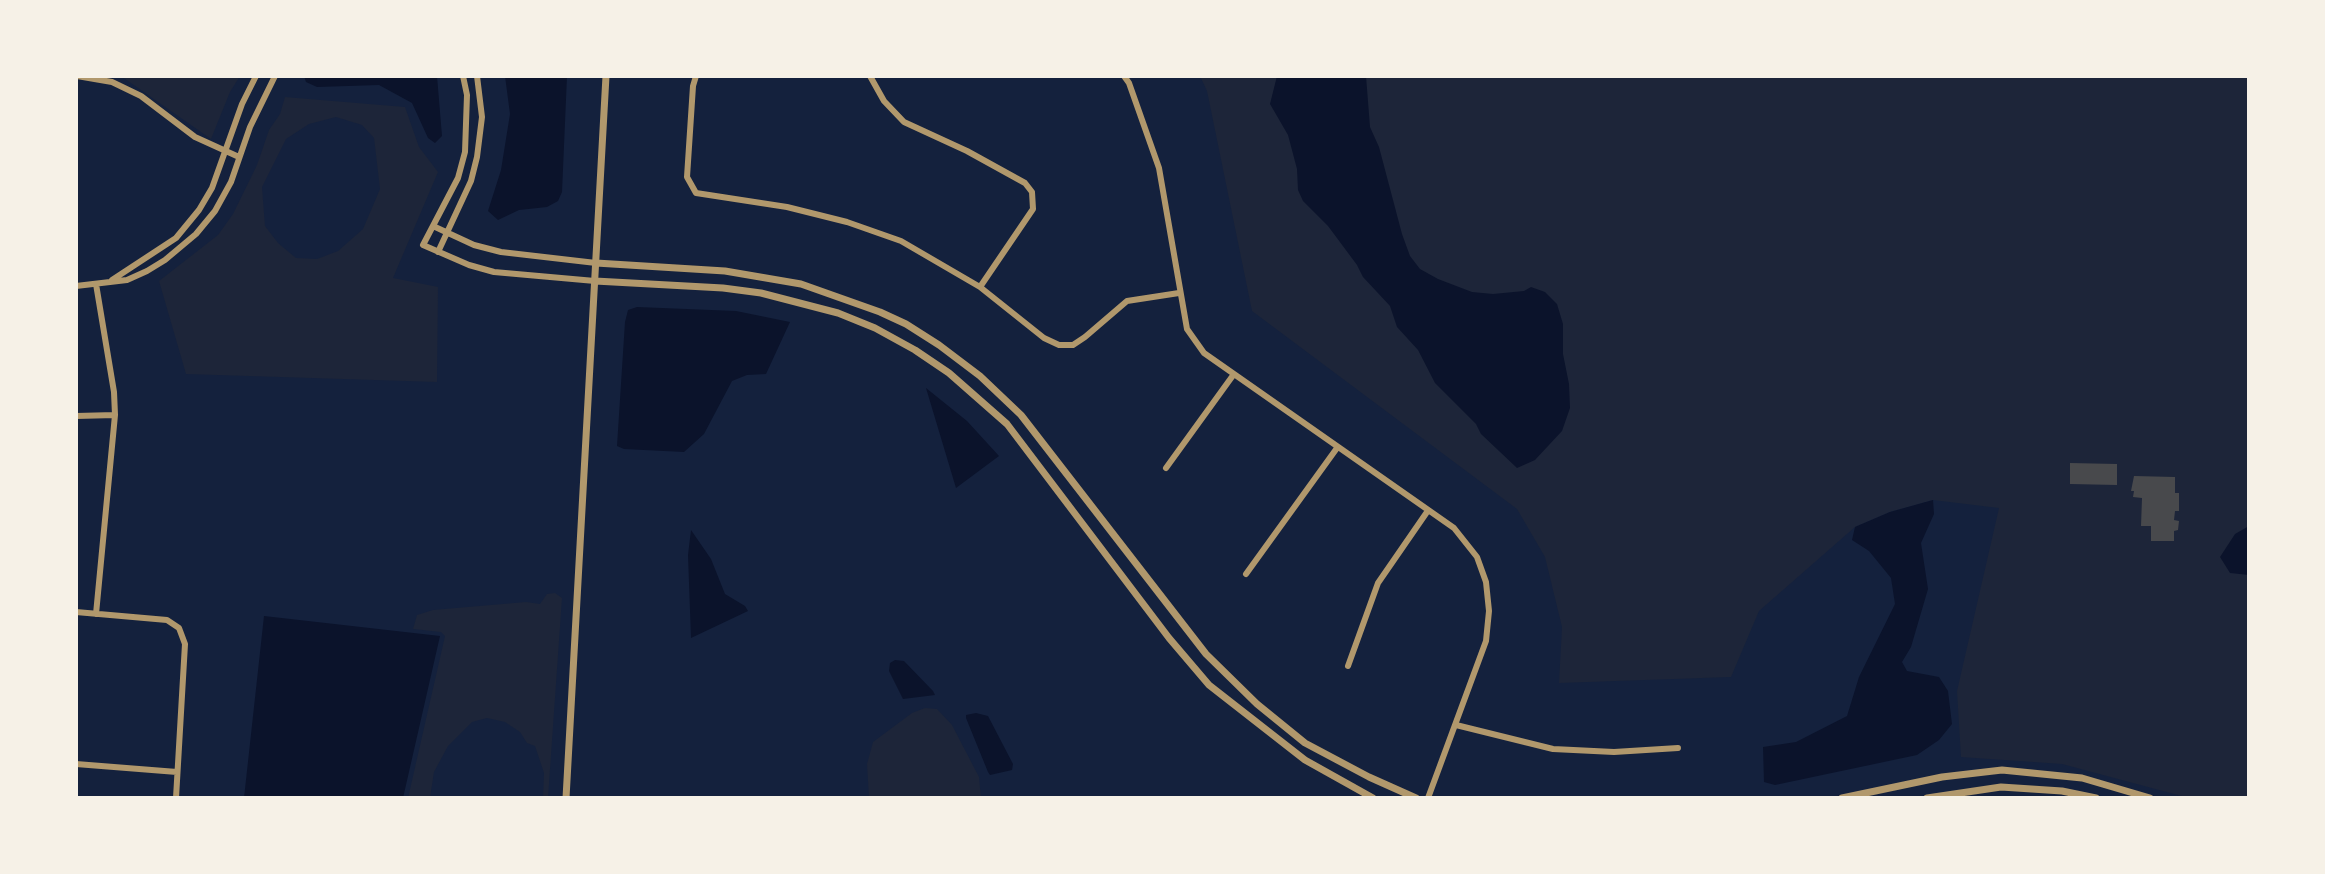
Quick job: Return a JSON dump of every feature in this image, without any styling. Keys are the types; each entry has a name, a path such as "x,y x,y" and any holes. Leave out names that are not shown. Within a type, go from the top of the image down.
{"street":[{"path":"77,76 112,79 141,96 195,137 239,157"},
{"path":"112,280 176,238 199,210 212,188 242,104 256,76"},
{"path":"76,286 127,280 147,271 183,246 215,211 231,182 275,76"},
{"path":"463,76 467,95 465,152 458,178 423,245 494,272 723,288 787,298 863,323 915,350 949,373 1007,424 1169,638 1209,685 1305,760 1373,798"},
{"path":"438,252 471,181 479,145 482,117 477,76"},
{"path":"566,798 606,76"},
{"path":"696,76 687,177 696,193 787,207 847,222 901,241 980,287 1044,338 1059,345 1073,345 1127,301 1179,293"},
{"path":"870,76 884,101 904,122 967,151 1025,183 1032,192 1033,209 980,287"},
{"path":"1124,76 1159,168 1187,329 1204,353 1454,528 1477,557 1486,582 1489,611 1486,641 1428,798"},
{"path":"433,226 474,245 501,252 596,263 725,271 801,284 906,324 980,376 1021,415 1206,654 1257,704 1305,743 1416,798"},
{"path":"176,238 183,246"},
{"path":"96,284 115,415 96,614"},
{"path":"1166,468 1234,374"},
{"path":"76,416 115,415"},
{"path":"1246,574 1337,448"},
{"path":"1348,666 1378,583 1427,512"},
{"path":"76,612 167,620 179,628 185,644 176,798"},
{"path":"1456,725 1553,749 1614,752 1678,748"},
{"path":"76,764 177,772"},
{"path":"1842,798 1942,777 2002,770 2082,778 2150,798"},
{"path":"1927,798 2001,787 2062,791 2096,798"}],"shaded area":[{"path":"121,76 240,76 211,139"},
{"path":"304,76 437,76 442,136 435,143 428,138 412,103 379,85 317,87 306,82"},
{"path":"505,76 567,76 562,192 558,201 547,207 519,210 498,220 488,211 501,170 510,114"},
{"path":"1200,76 2249,76 2249,798 2189,798 2062,764 1961,757 1957,691 1999,508 1933,500 1890,512 1855,527 1759,611 1731,677 1559,683 1562,627 1545,557 1517,509 1252,311 1207,91"},
{"path":"1277,76 1366,76 1370,127 1379,147 1402,234 1410,256 1420,269 1472,292 1493,294 1524,291 1531,287 1545,292 1557,304 1563,324 1563,354 1570,408 1562,431 1535,460 1517,468 1435,383 1418,350 1397,327 1390,306 1363,277 1328,226 1303,201 1298,190 1297,169 1288,135 1270,104"},
{"path":"285,97 405,107 419,147 438,172 393,278 438,287 437,382 186,374 159,281 218,235 233,214 257,165 269,130 280,114","holes":["336,117 362,125 374,138 380,189 363,229 338,251 317,259 296,258 278,243 265,226 262,187 286,139 309,124"]},
{"path":"637,307 736,311 790,322 766,374 747,375 732,381 704,434 684,452 624,449 617,446 625,322 628,310"},
{"path":"926,388 967,421 999,456 956,488"},
{"path":"1933,500 1934,514 1921,543 1928,589 1911,647 1902,662 1907,671 1939,677 1948,691 1952,724 1939,740 1917,755 1775,785 1764,782 1763,747 1796,742 1847,716 1859,677 1895,604 1891,578 1869,551 1852,540 1855,527 1890,512"},
{"path":"2249,526 2249,575 2230,573 2220,557 2235,534"},
{"path":"691,530 711,559 725,594 748,611 691,638 688,555"},
{"path":"555,593 562,598 548,798 543,798 544,773 535,746 527,743 520,732 505,722 487,718 472,722 448,746 434,772 430,798 408,798 445,636 441,632 413,629 417,615 433,610 526,602 540,604 547,594"},
{"path":"264,616 440,636 403,798 244,798"},
{"path":"904,661 935,695 903,699 889,671 890,663"},
{"path":"925,708 937,709 952,725 979,777 981,798 869,798 867,764 873,742 912,713"},
{"path":"976,713 988,716 1013,764 1012,770 990,775 988,772 966,718 966,715"}],"building":[{"path":"2070,463 2117,464 2117,485 2070,484"},
{"path":"2134,476 2175,477 2179,511 2175,511 2174,520 2179,521 2178,530 2174,531 2174,541 2151,541 2151,526 2141,526 2142,498 2133,497 2134,491 2131,491"}]}
